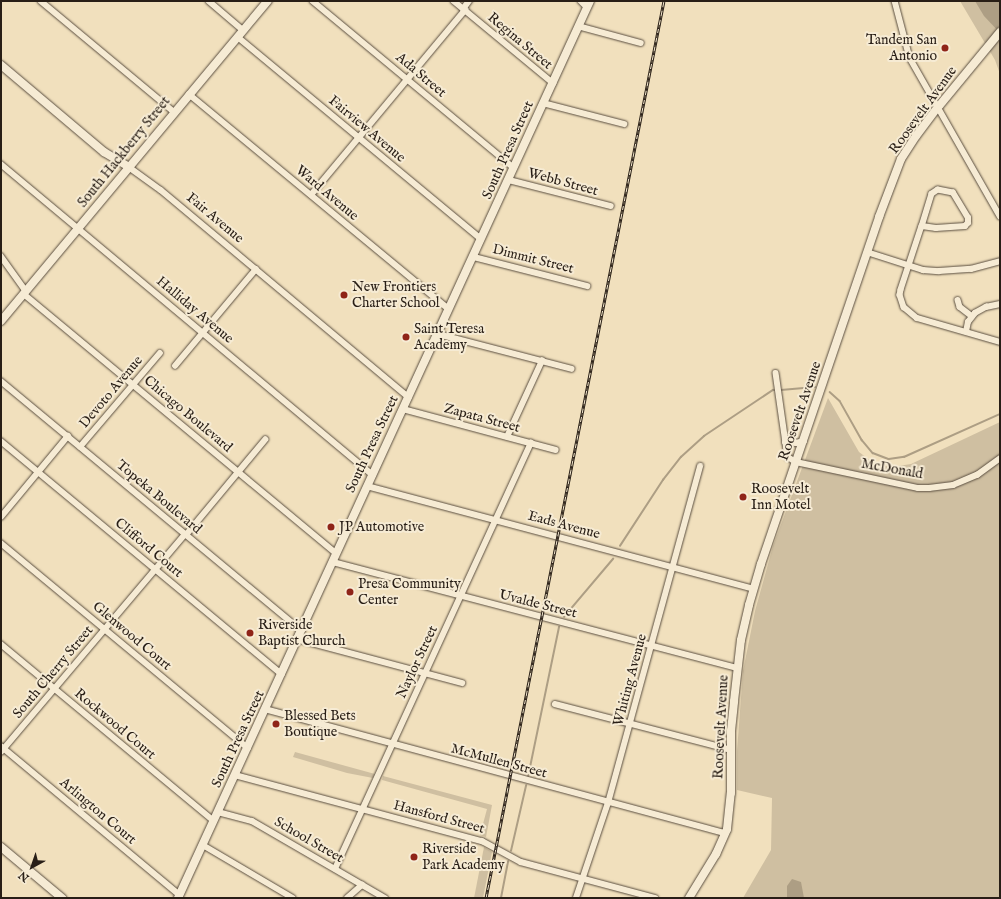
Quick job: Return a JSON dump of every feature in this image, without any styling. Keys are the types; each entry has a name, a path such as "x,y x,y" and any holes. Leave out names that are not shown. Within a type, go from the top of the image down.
{"main road":[{"name":"South Hackberry Street","path":"1,321 268,1"},
{"name":"South Presa Street","path":"180,897 297,639 302,631 336,553 474,257 589,4"},
{"name":"Roosevelt Avenue","path":"689,898 716,854 726,833 731,793 731,731 737,668 742,634 754,589 867,252 901,159 939,106 1000,32"},
{"name":"Fair Avenue","path":"1,65 104,152 129,167"},
{"path":"1,847 62,898"}],"street":[{"path":"41,1 174,112"},
{"path":"209,1 244,30"},
{"name":"Ada Street","path":"313,1 514,168"},
{"name":"Regina Street","path":"454,1 552,83"},
{"path":"311,195 407,80 464,10 469,1"},
{"path":"580,1 589,4"},
{"path":"894,1 910,58 939,106 1000,216"},
{"path":"578,26 641,43"},
{"name":"Fairview Avenue","path":"238,37 481,239"},
{"name":"Ward Avenue","path":"189,94 449,309"},
{"path":"544,103 624,124"},
{"name":"Halliday Avenue","path":"1,164 373,475"},
{"name":"Fair Avenue","path":"129,167 161,190 409,397"},
{"name":"Webb Street","path":"509,180 611,206"},
{"path":"922,226 936,228 960,227 966,225 968,218 953,193 938,190 932,194 900,295 901,302 908,312 917,318 1000,342"},
{"path":"867,252 922,270 955,271 971,269 1000,261"},
{"name":"Chicago Boulevard","path":"1,256 25,293 336,553"},
{"name":"Dimmit Street","path":"474,257 587,286"},
{"path":"175,366 256,269"},
{"path":"958,300 960,308 972,316"},
{"path":"966,332 972,316 986,307 1000,304"},
{"path":"438,334 572,369"},
{"name":"Devoto Avenue","path":"80,447 160,353"},
{"path":"507,437 542,361"},
{"path":"776,374 788,457 796,462"},
{"name":"Topeka Boulevard","path":"1,381 302,631"},
{"name":"Zapata Street","path":"403,409 556,450"},
{"name":"Devoto Avenue","path":"1,517 68,436"},
{"name":"South Cherry Street","path":"2,749 265,440"},
{"name":"Clifford Court","path":"1,441 282,674"},
{"path":"785,442 796,443 804,441"},
{"name":"Naylor Street","path":"335,869 531,443"},
{"name":"McDonald","path":"796,462 918,488 929,488 953,485 977,474 1000,458"},
{"name":"Whiting Avenue","path":"576,898 608,802 700,466"},
{"name":"Eads Avenue","path":"367,486 754,589"},
{"name":"Glenwood Court","path":"1,543 248,748"},
{"name":"Uvalde Street","path":"333,562 737,668"},
{"path":"297,639 462,683"},
{"name":"Rockwood Court","path":"1,644 214,821"},
{"path":"555,704 731,750"},
{"name":"McMullen Street","path":"266,709 726,833"},
{"name":"Arlington Court","path":"2,749 180,897"},
{"name":"Hansford Street","path":"235,775 482,841 521,862 655,898"},
{"name":"School Street","path":"218,812 252,821 385,898"},
{"path":"203,845 294,898"},
{"path":"347,898 362,884"}],"shaded area":[{"path":"960,1 1000,1 1000,74 995,60"},
{"path":"975,1 1000,1 1000,33 984,16"},
{"path":"828,398 859,452 871,461 892,467 911,464 1000,422 1000,898 743,898 771,850 772,798 737,790 737,751 743,671 755,611 773,546"},
{"path":"295,752 375,774 373,778 347,773 293,757"},
{"path":"383,776 492,805 486,837 480,835 487,809 382,780"},
{"path":"484,847 492,852 483,898 474,898"},
{"path":"792,879 801,882 804,898 787,898 787,886"}],"waterway":[{"path":"781,390 815,387"},
{"path":"620,546 663,480 681,457 704,436 773,390 777,390"},
{"path":"830,392 840,401 862,440 873,453 889,459 904,457 1000,414"},
{"path":"564,617 613,559"},
{"path":"528,777 559,627"},
{"path":"511,851 526,786"},
{"path":"501,898 508,862"}],"railway":[{"path":"486,898 664,1"}],"place":[{"name":"Tandem San Antonio","path":"945,48"},
{"name":"New Frontiers Charter School","path":"344,295"},
{"name":"Saint Teresa Academy","path":"406,337"},
{"name":"Roosevelt Inn Motel","path":"743,497"},
{"name":"JP Automotive","path":"331,527"},
{"name":"Presa Community Center","path":"350,592"},
{"name":"Riverside Baptist Church","path":"250,633"},
{"name":"Blessed Bets Boutique","path":"276,724"},
{"name":"Riverside Park Academy","path":"414,857"}]}
